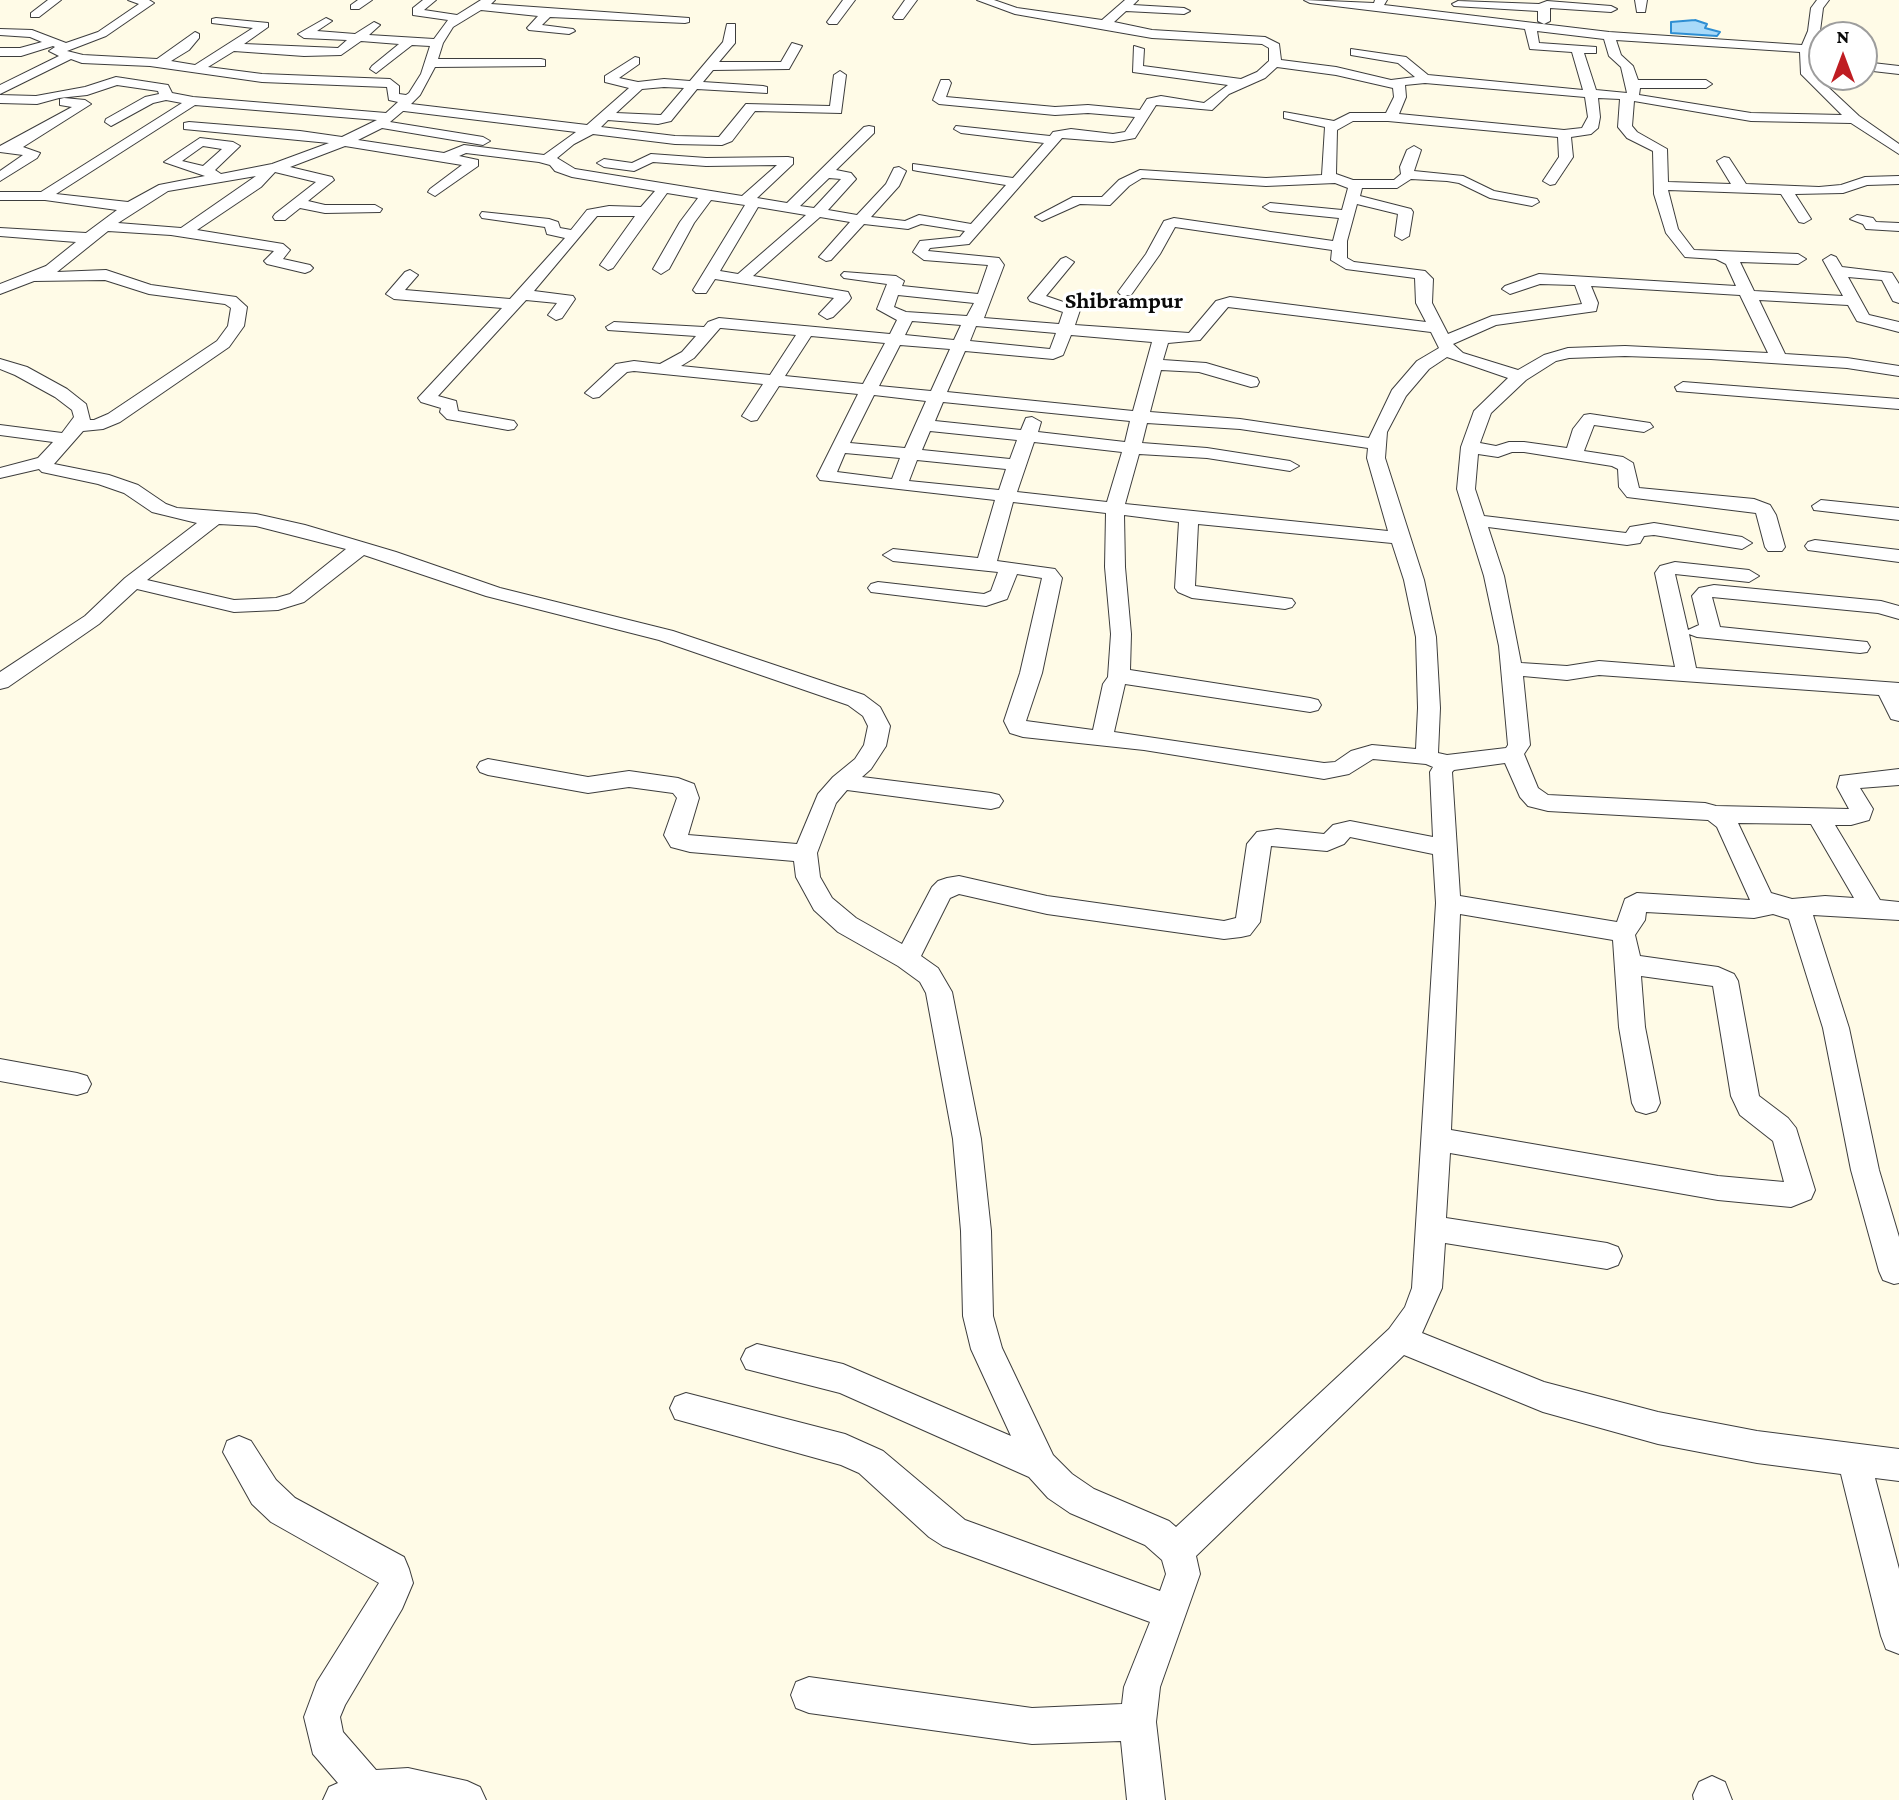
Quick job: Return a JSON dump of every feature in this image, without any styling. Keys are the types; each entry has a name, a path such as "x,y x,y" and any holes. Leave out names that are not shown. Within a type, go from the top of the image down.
{"street":[{"path":"35,15 55,0"},
{"path":"0,52 62,48 102,34 148,3 134,0"},
{"path":"355,7 366,0"},
{"path":"430,0 419,8 417,13 456,18"},
{"path":"833,22 849,0"},
{"path":"899,18 911,0"},
{"path":"898,485 996,265 994,261 924,256 920,252 928,243 959,243 975,229 1062,133 1122,137 1129,135 1154,100 1207,107 1225,91 1271,66 1275,47 1265,41 1152,34 1015,11 984,0"},
{"path":"1310,0 1379,4 1424,14 1545,30 1806,52"},
{"path":"1823,0 1817,8 1814,31 1806,52 1805,70 1810,78 1854,119 1899,150"},
{"path":"1105,24 1128,2 1184,11"},
{"path":"1333,15 1348,2"},
{"path":"1444,2 1469,6 1496,4 1544,8"},
{"path":"0,289 34,278 51,269 130,207 164,188 272,169 308,158 386,121 407,104 431,63 437,43 456,18 484,3 547,13 685,20"},
{"path":"1545,30 1544,8 1547,4 1611,9"},
{"path":"547,13 533,28 569,31"},
{"path":"1409,25 1422,23 1424,14"},
{"path":"196,69 264,25 216,21"},
{"path":"326,21 304,34 357,39 375,44 437,43"},
{"path":"232,47 332,52 346,48 374,25"},
{"path":"606,116 662,120 729,43 731,26"},
{"path":"1531,28 1534,46 1613,52"},
{"path":"0,32 26,33 92,60 160,63 262,78 390,83 393,86 393,97 407,104 683,141 722,141 727,138 763,90 661,83 638,86 608,79 635,61"},
{"path":"160,63 185,47 195,36"},
{"path":"1609,36 1613,52 1627,66 1630,93 1627,130 1660,149 1661,194 1671,230 1685,250 1690,254 1726,257 1798,259"},
{"path":"376,68 408,42"},
{"path":"709,66 785,66 796,46"},
{"path":"0,92 38,69 62,48"},
{"path":"1138,49 1137,69 1241,83"},
{"path":"1333,179 1328,172 1330,131 1335,125 1356,117 1388,117 1564,134 1576,134 1591,128 1594,117 1591,94 1577,50"},
{"path":"1355,52 1402,60 1425,79"},
{"path":"431,63 541,63"},
{"path":"1239,67 1271,66 1395,83 1425,79 1591,94 1630,93 1706,84"},
{"path":"13,67 38,69"},
{"path":"1878,67 1899,70"},
{"path":"751,107 836,110 840,75"},
{"path":"43,99 58,94 86,92 112,81 164,88 166,96"},
{"path":"946,83 939,100 1055,111 1098,109 1143,114"},
{"path":"1388,117 1392,115 1400,97 1399,86 1395,83"},
{"path":"445,157 464,149 552,155 590,130 638,86"},
{"path":"0,92 85,104 5,149"},
{"path":"1630,93 1751,117 1854,119"},
{"path":"111,122 149,100 166,96 386,121 552,155 634,167 651,158 706,162 788,161 750,202 701,290"},
{"path":"48,196 46,194 193,101"},
{"path":"1289,115 1335,125"},
{"path":"189,126 346,141 473,163 435,192"},
{"path":"218,128 171,162 206,171 220,179"},
{"path":"961,129 1054,140"},
{"path":"790,208 869,130"},
{"path":"1550,181 1566,157 1564,134"},
{"path":"596,162 629,135"},
{"path":"136,137 233,146 206,171"},
{"path":"0,177 33,153 5,149"},
{"path":"1408,175 1407,167 1414,150"},
{"path":"552,155 572,173 902,225 919,219 975,229"},
{"path":"1724,161 1742,190"},
{"path":"918,167 1015,182"},
{"path":"272,169 327,180 280,216"},
{"path":"183,233 256,184 272,169"},
{"path":"826,257 892,186 899,171"},
{"path":"1042,217 1078,200 1105,202 1124,183 1140,174 1266,182 1333,179 1352,184 1397,184 1408,175 1455,178 1490,194 1532,202"},
{"path":"743,277 818,212 849,179 846,176 773,178"},
{"path":"1662,186 1786,191 1843,189 1866,181 1899,180"},
{"path":"1352,184 1355,188 1338,246 1339,260 1343,264 1420,274 1425,279 1424,303 1444,340 1457,356 1520,376"},
{"path":"608,265 664,188"},
{"path":"1786,191 1804,219"},
{"path":"0,195 48,196 130,207"},
{"path":"661,269 687,222 707,195"},
{"path":"1352,200 1394,207 1406,212 1402,236"},
{"path":"299,202 325,209 375,209"},
{"path":"1270,207 1348,215"},
{"path":"508,425 453,415 449,412 450,405 427,398 519,300 593,213 598,210 645,212"},
{"path":"487,215 549,223 553,225 552,231 575,235"},
{"path":"1126,292 1170,224 1174,222 1338,246"},
{"path":"1882,243 1864,223 1899,227"},
{"path":"105,226 183,233 282,247 283,250 272,261 304,268"},
{"path":"0,232 88,238"},
{"path":"1726,257 1732,261 1779,358"},
{"path":"663,369 688,355 707,332 719,323 1053,354 1057,352 1067,329 1072,310 1036,298 1066,262"},
{"path":"1899,299 1887,276 1833,265 1865,320 1899,327"},
{"path":"711,274 843,295 828,314"},
{"path":"0,430 72,433 106,422 223,344 236,326 239,307 230,300 149,289 106,275 34,278"},
{"path":"410,275 394,294 519,300 567,299 556,315"},
{"path":"849,275 896,281 885,309 906,318 917,315 1179,339 1194,337 1222,304 1243,303 1444,340"},
{"path":"1510,289 1539,279 1854,301"},
{"path":"1177,1550 1400,1339 1418,1315 1427,1288 1448,903 1441,772 1429,708 1426,637 1414,580 1378,465 1375,444 1385,415 1398,394 1444,340 1492,321 1590,308 1583,283 1590,281"},
{"path":"1243,303 1248,291 1257,289"},
{"path":"894,290 983,299"},
{"path":"906,318 826,476 1310,531 1400,538"},
{"path":"614,327 707,332"},
{"path":"751,416 807,330"},
{"path":"1102,738 1114,684 1119,677 1121,634 1115,567 1115,507 1156,365 1161,337"},
{"path":"1513,754 1519,745 1511,669 1494,576 1466,489 1470,447 1483,411 1492,400 1520,376 1550,358 1568,353 1625,351 1779,358 1899,371"},
{"path":"0,364 21,371 61,393 80,408 83,417 72,433 44,461 0,473"},
{"path":"1156,365 1200,368 1251,382"},
{"path":"593,393 622,368 634,366 773,382 1257,426 1375,444"},
{"path":"1683,387 1899,404"},
{"path":"878,588 986,600 1000,595 998,567 1006,496 1036,407"},
{"path":"1574,455 1586,421 1590,419 1644,427"},
{"path":"925,425 1132,448 1207,453 1290,466"},
{"path":"839,447 1016,465"},
{"path":"1470,447 1499,452 1508,447 1524,447 1624,463 1627,467 1628,486 1634,493 1763,509 1775,547"},
{"path":"44,461 48,468 89,474 131,489 159,508 174,513 256,520 360,548 493,592 666,635 856,700 872,712 879,726 875,746 863,764 841,782 826,800 805,853 808,877 823,904 847,925 907,959 929,975 939,992 967,1139 976,1231 978,1317 987,1349 1041,1466 1060,1486 1082,1501 1157,1533 1177,1550 1183,1574 1142,1687 1138,1722 1146,1800"},
{"path":"1821,506 1899,514"},
{"path":"1189,516 1184,563 1185,588 1192,592 1285,603"},
{"path":"0,682 92,620 132,582 215,518"},
{"path":"1474,520 1627,539 1633,539 1637,531 1654,529 1742,543"},
{"path":"1815,546 1899,556"},
{"path":"132,582 234,606 278,604 297,598 360,548"},
{"path":"893,555 1048,573 1052,578 1031,673 1015,725 1023,730 1102,738 1324,771 1340,769 1359,756 1372,752 1437,760 1513,754"},
{"path":"1685,674 1665,573 1667,570 1749,576"},
{"path":"1712,631 1702,596 1706,592 1714,591 1881,607 1899,613"},
{"path":"1678,630 1712,631 1860,647"},
{"path":"1511,669 1567,673 1598,668 1893,690 1899,714"},
{"path":"1119,677 1310,705"},
{"path":"1513,754 1528,791 1536,800 1548,803 1705,811 1716,814 1851,817 1861,814 1861,809 1848,787 1848,781 1899,777"},
{"path":"488,767 588,785 629,779 678,786 686,790 688,798 676,835 679,841 805,853"},
{"path":"841,782 991,801"},
{"path":"1716,814 1726,822 1757,893 1805,922 1836,1028 1866,1170 1894,1271"},
{"path":"1819,817 1871,908"},
{"path":"907,959 941,893 947,887 959,885 1047,905 1224,930 1241,928 1248,922 1259,844 1265,838 1327,843 1341,831 1350,828 1445,848"},
{"path":"1622,934 1631,925 1634,905 1637,902 1745,909 1825,905 1899,911"},
{"path":"1448,903 1610,929 1622,934 1626,942 1632,1027 1646,1103"},
{"path":"1437,1139 1717,1188 1791,1195 1801,1190 1786,1136 1778,1126 1750,1107 1745,1096 1725,981 1718,977 1628,964"},
{"path":"0,1070 77,1084"},
{"path":"1430,1228 1607,1255"},
{"path":"1400,1339 1543,1397 1658,1428 1757,1447 1899,1465"},
{"path":"757,1359 843,1380 1041,1466"},
{"path":"686,1408 845,1450 871,1462 941,1525 955,1534 1171,1612"},
{"path":"239,1452 264,1492 283,1510 392,1569 396,1583 390,1597 330,1695 322,1717 326,1741 355,1794 408,1787 467,1800"},
{"path":"1854,1460 1899,1636"},
{"path":"810,1695 1032,1726 1138,1722"}],"water":[{"path":"1695,20 1707,24 1705,28 1720,32 1717,36 1671,33 1671,22"}],"district":[{"name":"Shibrampur","path":"1124,301"}]}
